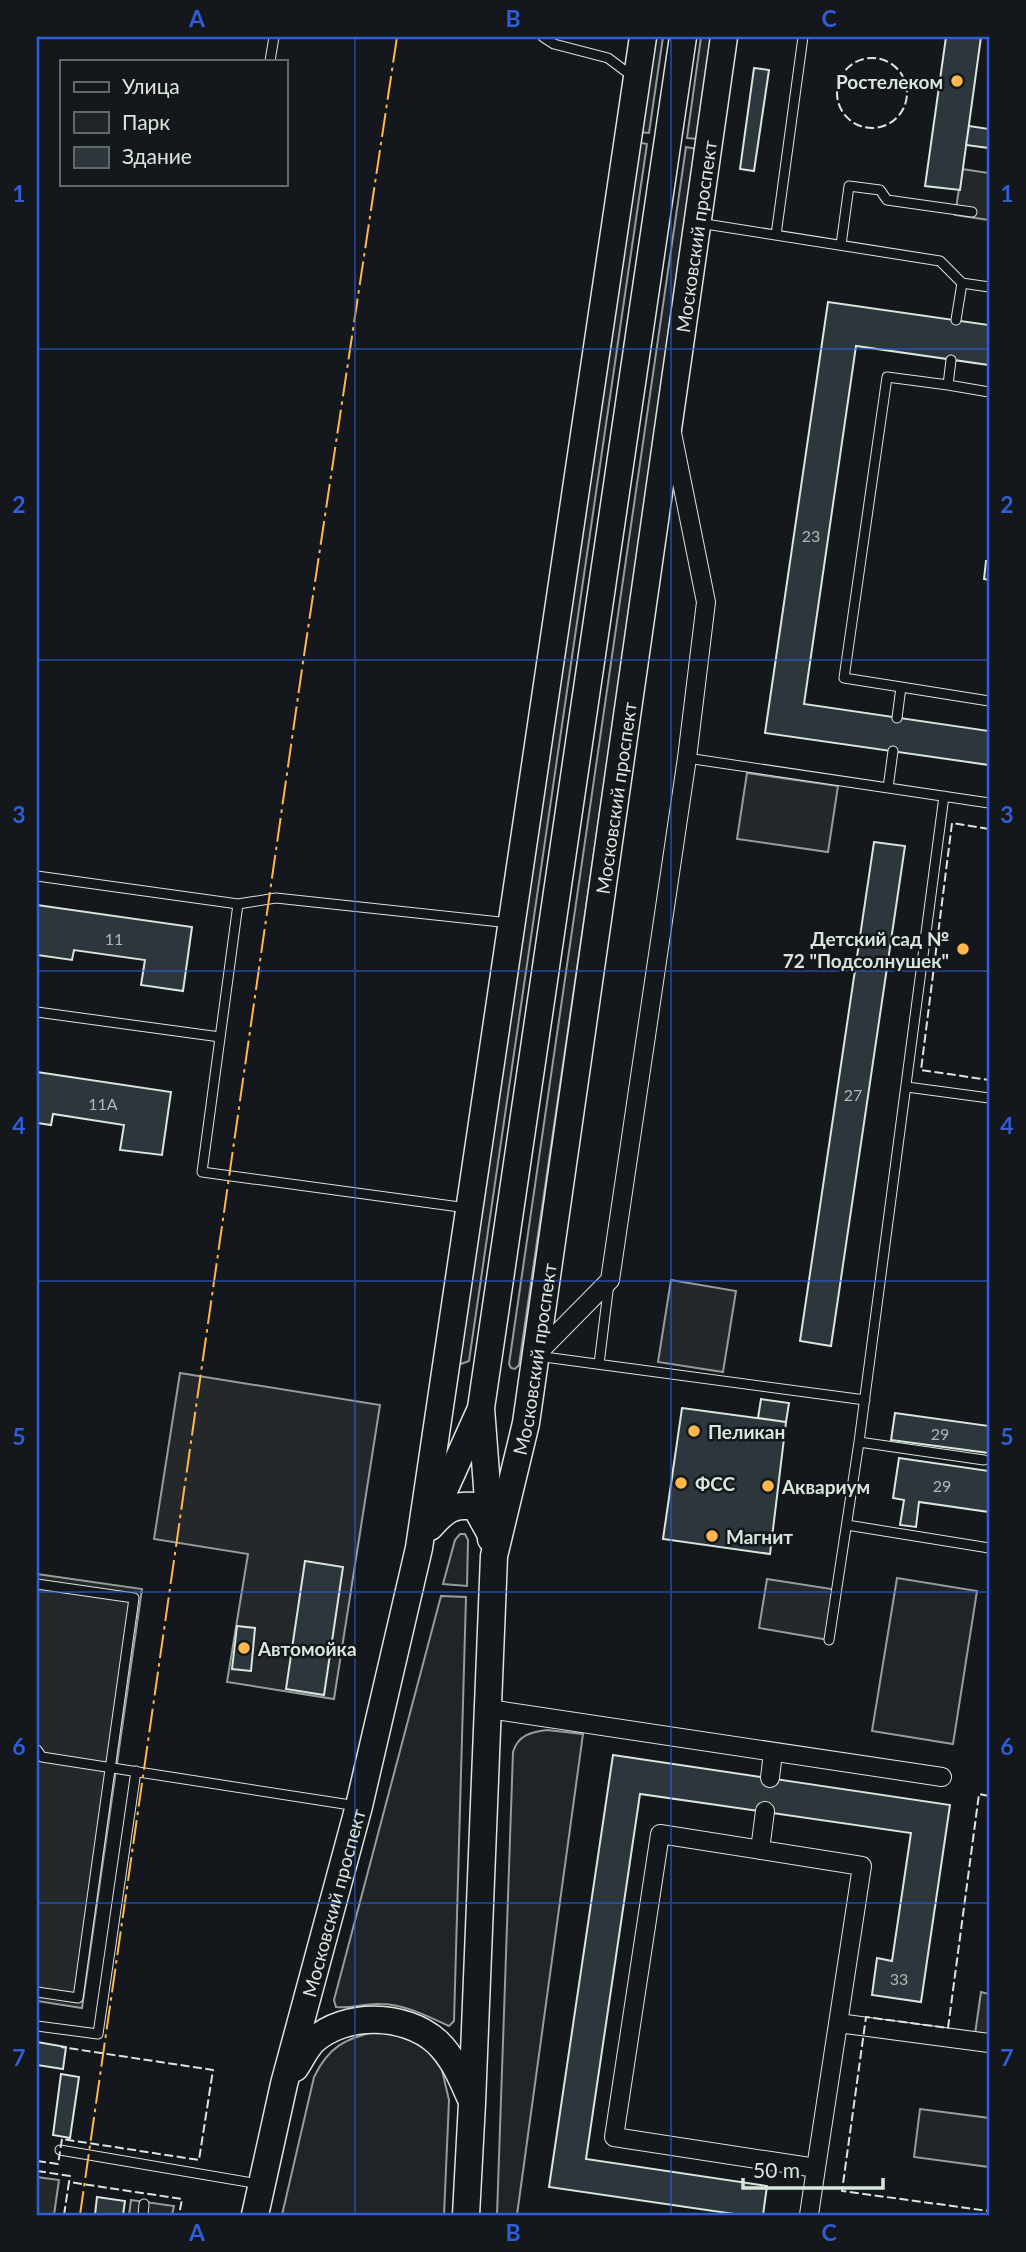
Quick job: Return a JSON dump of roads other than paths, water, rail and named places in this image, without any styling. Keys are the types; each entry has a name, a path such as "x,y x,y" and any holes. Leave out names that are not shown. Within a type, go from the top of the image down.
{"main road":[{"name":"Московский проспект","path":"255,2215 284,2084 359,1806 423,1539 469,1209 643,37"},
{"name":"Московский проспект","path":"466,2215 489,1709 492,1545 481,1408 683,37"},
{"name":"Московский проспект","path":"492,1545 526,1423 724,37"},
{"name":"Московский проспект","path":"423,1539 481,1408"},
{"path":"423,1539 442,1513 458,1504 475,1506 492,1545"},
{"path":"284,2084 312,2042 337,2025 360,2020 388,2021 410,2027 436,2041 458,2068 472,2103"}],"street":[{"path":"535,1356 610,1280 687,758 706,602 670,423"},
{"path":"489,1709 942,1777"},
{"path":"770,1778 773,1752"},
{"path":"760,1850 765,1811"},
{"path":"809,2215 862,1866 660,1834 614,2137 816,2168"},
{"path":"838,2023 989,2043"}],"lane":[{"path":"270,60 274,37"},
{"path":"543,37 554,44 608,58 636,79"},
{"path":"776,235 803,37"},
{"path":"841,245 849,186 880,190 887,200 972,212"},
{"path":"698,223 940,261 962,283 989,287"},
{"path":"956,320 962,283"},
{"path":"948,385 951,360"},
{"path":"989,391 887,377 844,678 989,701"},
{"path":"897,718 901,687"},
{"path":"888,788 893,751"},
{"path":"687,758 989,803"},
{"path":"829,1640 859,1442 944,796"},
{"path":"37,876 238,904 276,898 511,923"},
{"path":"238,904 202,1172 469,1209"},
{"path":"37,1012 220,1037"},
{"path":"907,1087 989,1098"},
{"path":"598,1364 610,1280"},
{"path":"535,1356 864,1401"},
{"path":"859,1442 984,1460"},
{"path":"847,1525 989,1548"},
{"path":"37,1584 134,1598 78,1998 37,1992"},
{"path":"37,1750 42,1757 359,1806"},
{"path":"37,2026 98,2034 136,1771"},
{"path":"60,2150 262,2184"},
{"path":"143,2215 144,2204"}],"tunnel":[{"path":"765,1811 770,1778"}],"place":[{"name":"Ростелеком","path":"957,81"},
{"name":"Детский сад № 72 \"Подсолнушек\"","path":"963,949"},
{"name":"Пеликан","path":"694,1431"},
{"name":"ФСС","path":"681,1483"},
{"name":"Аквариум","path":"768,1486"},
{"name":"Магнит","path":"712,1536"},
{"name":"Автомойка","path":"244,1648"}]}
